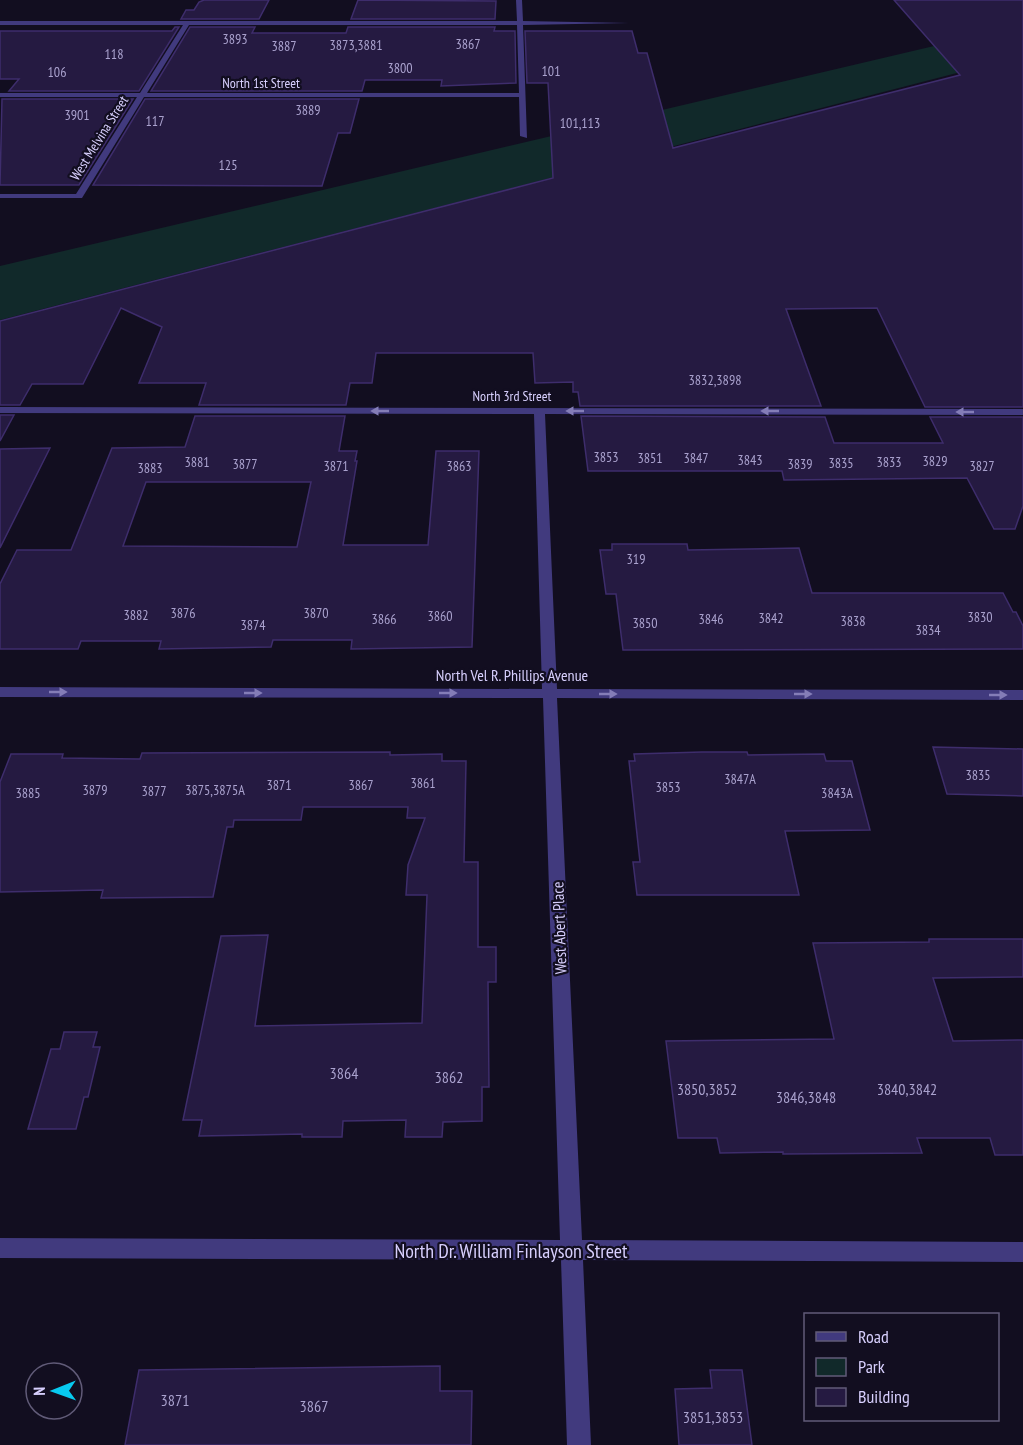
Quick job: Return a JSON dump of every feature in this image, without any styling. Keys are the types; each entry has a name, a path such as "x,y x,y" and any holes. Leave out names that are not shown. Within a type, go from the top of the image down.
{"street":[{"path":"519,0 524,136"},
{"name":"West Melvina Street","path":"0,196 79,196 187,23"},
{"path":"0,24 626,23"},
{"name":"North 1st Street","path":"0,95 522,95"},
{"name":"North 3rd Street","path":"0,410 1023,412"},
{"name":"West Abert Place","path":"539,411 579,1445"},
{"name":"North Vel R. Phillips Avenue","path":"0,692 1023,695"},
{"name":"North Dr. William Finlayson Street","path":"0,1248 1023,1252"}],"green space":[{"path":"1023,25 1023,56 0,320 0,266"}],"building":[{"path":"204,0 269,0 259,19 181,19 186,10 194,10 199,2"},
{"path":"358,0 496,1 495,19 351,19"},
{"path":"894,0 1023,0 1023,407 925,407 877,308 786,309 821,406 580,406 578,392 573,392 573,382 535,383 533,353 376,353 372,383 350,383 346,405 199,405 206,383 139,383 162,327 121,308 83,384 32,384 20,405 0,405 0,321 553,178 548,83 527,83 525,31 632,31 638,53 647,53 673,148 960,75"},
{"path":"175,27 179,27 139,91 9,91 19,79 0,79 0,31 172,31"},
{"path":"190,27 255,27 252,33 346,33 348,27 495,27 494,31 515,31 516,83 441,86 442,80 365,80 362,91 151,91"},
{"path":"2,99 133,99 79,185 0,185"},
{"path":"145,99 359,99 350,133 338,133 322,186 93,185"},
{"path":"0,415 14,415 0,441"},
{"path":"195,416 345,416 339,451 357,451 355,461 357,461 343,545 428,545 436,451 479,451 472,647 351,649 352,640 273,640 271,647 159,649 161,641 81,641 78,649 0,649 0,584 17,550 71,550 112,448 185,447","holes":["146,482 311,482 297,547 123,546"]},
{"path":"581,416 825,417 834,443 943,443 930,417 1023,417 1023,506 1015,529 994,529 967,478 784,480 782,471 588,471"},
{"path":"50,448 0,548 0,449"},
{"path":"612,544 687,544 688,550 799,548 812,593 1003,593 1023,626 1023,649 623,650 616,594 606,594 600,550 612,550"},
{"path":"933,747 1023,749 1023,796 947,794"},
{"path":"390,752 390,755 442,754 442,761 466,761 464,862 478,862 478,947 496,947 496,982 488,982 489,1087 482,1087 482,1121 443,1122 442,1137 405,1137 406,1120 343,1121 342,1137 302,1137 302,1134 199,1136 202,1120 183,1120 221,936 268,935 255,1026 422,1023 427,895 406,895 408,865 425,818 407,818 408,807 303,807 301,820 234,820 233,827 227,827 213,897 101,898 103,890 0,892 0,782 11,754 63,754 62,758 140,759 142,753"},
{"path":"747,752 748,755 824,754 826,761 852,761 870,830 785,831 799,895 637,895 633,862 640,862 629,761 635,761 634,754"},
{"path":"929,939 1023,939 1023,977 933,978 953,1041 1023,1040 1023,1155 995,1155 990,1138 917,1138 922,1153 783,1154 783,1152 720,1153 717,1138 678,1138 666,1041 834,1039 813,943 929,942"},
{"path":"64,1032 97,1032 93,1047 100,1047 88,1097 84,1097 76,1129 28,1129 51,1049 60,1049"},
{"path":"440,1366 440,1391 472,1391 471,1445 125,1445 139,1370"},
{"path":"710,1370 742,1370 752,1445 679,1445 675,1389 712,1388"}]}
